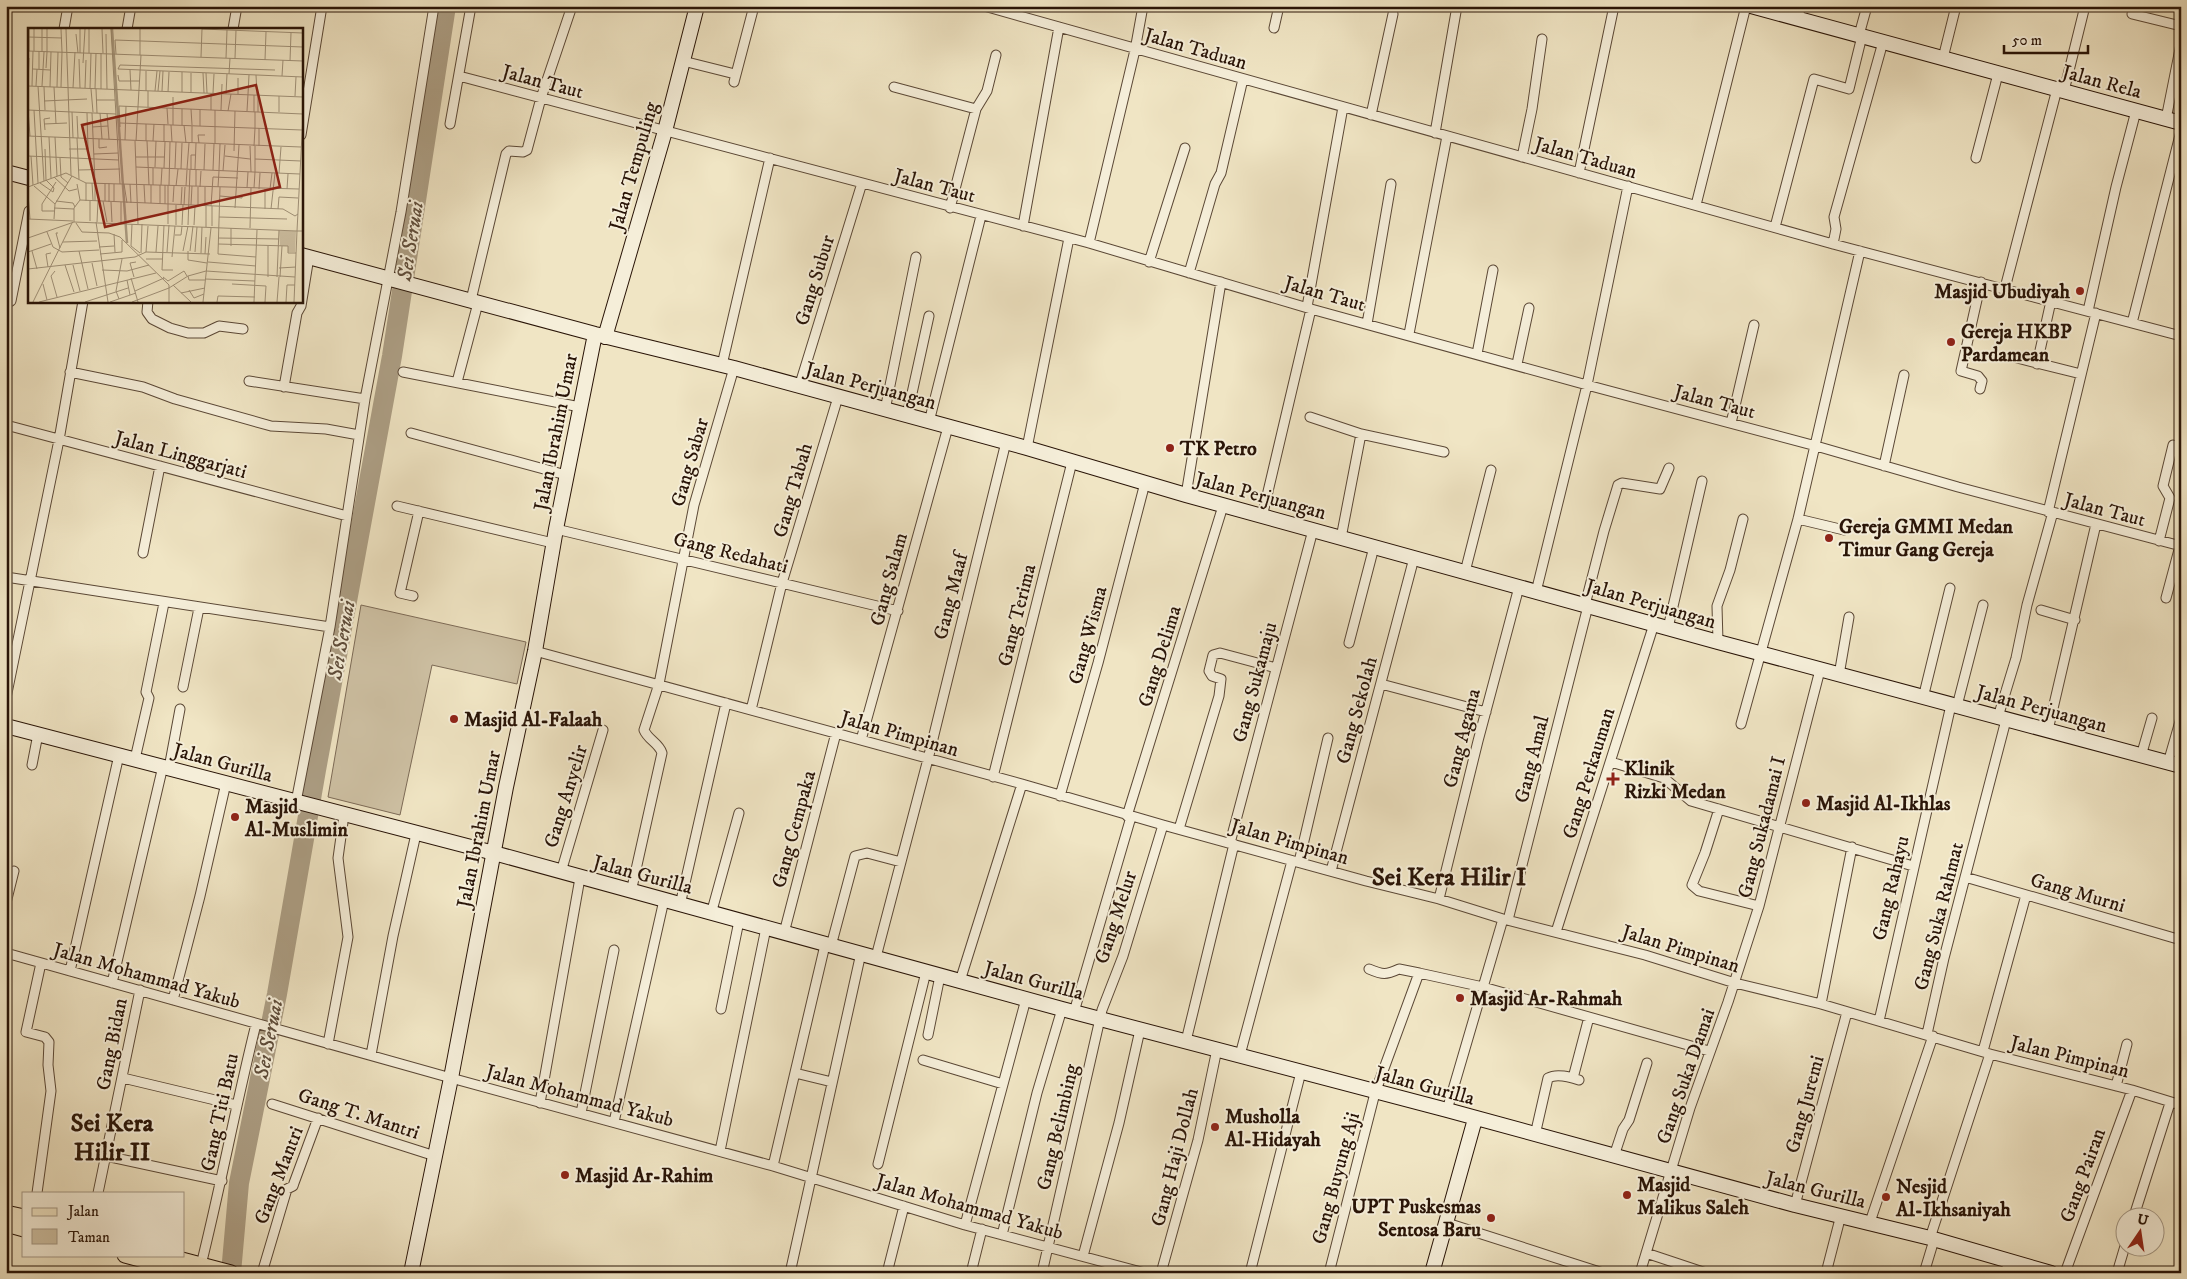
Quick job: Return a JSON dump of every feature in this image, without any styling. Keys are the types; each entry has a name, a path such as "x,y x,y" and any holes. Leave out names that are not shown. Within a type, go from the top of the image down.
{"main road":[{"path":"6,1213 22,1217"},
{"path":"6,1224 22,1228"},
{"path":"130,1256 196,1269 226,1271"},
{"path":"166,1256 196,1269"}],"street":[{"path":"64,28 68,6"},
{"path":"127,28 131,6"},
{"path":"233,28 237,6"},
{"path":"302,122 305,83 322,6"},
{"path":"299,803 330,627 359,434 401,212 434,6"},
{"path":"450,124 471,6"},
{"path":"457,382 506,154 511,151 526,151 541,98 572,6"},
{"name":"Jalan Tempuling","path":"600,336 666,131 697,6"},
{"path":"684,61 732,78 754,6"},
{"name":"Jalan Taduan","path":"984,6 1013,10 1059,27 1135,50 1833,244 2181,336"},
{"path":"1089,243 1135,50 1143,6"},
{"path":"1274,28 1279,6"},
{"path":"1435,133 1457,6"},
{"path":"1579,173 1614,6"},
{"path":"1696,205 1746,6"},
{"name":"Jalan Rela","path":"1752,6 1799,13 1860,36 2181,123"},
{"path":"1775,227 1814,80 1849,89 1867,6"},
{"path":"1943,58 1956,6"},
{"path":"2005,288 2085,6"},
{"path":"1371,115 1392,14"},
{"path":"2132,14 2181,26"},
{"path":"1023,226 1059,27"},
{"path":"1522,157 1532,109 1542,39"},
{"path":"1833,244 1836,232 1834,217 1883,42"},
{"path":"2166,119 2181,44"},
{"path":"950,208 976,109 987,91 996,55"},
{"path":"1976,158 1998,74"},
{"name":"Jalan Taut","path":"459,76 770,158 980,216 1089,243 1309,308 1517,364 1586,385 2181,546"},
{"path":"1189,273 1215,184 1222,173 1243,79"},
{"path":"894,87 976,109"},
{"path":"1262,516 1309,308 1343,107"},
{"name":"Gang Suka Rahmat","path":"1870,1222 1930,1035 2027,605 2082,374 2116,187 2136,111"},
{"path":"2132,323 2181,131"},
{"path":"1409,334 1447,136"},
{"path":"1149,262 1185,148"},
{"name":"Gang Sabar","path":"631,892 662,753 661,748 647,736 644,730 659,684 694,505 728,366 770,158"},
{"path":"6,172 28,178"},
{"name":"Gang Subur","path":"799,386 862,183"},
{"path":"1367,324 1391,184"},
{"path":"1536,592 1586,385 1628,186"},
{"path":"6,304 10,303 11,299 28,216"},
{"path":"929,422 980,216"},
{"path":"1027,448 1069,238"},
{"path":"1741,724 1798,519 1860,251"},
{"path":"284,387 297,312 302,306 305,256"},
{"name":"Jalan Perjuangan","path":"305,256 422,286 600,336 728,366 1006,442 1186,496 1760,654 2174,765"},
{"path":"884,410 916,257"},
{"path":"1477,354 1493,270"},
{"path":"1186,496 1221,282"},
{"path":"1980,389 1981,379 1961,371 1981,282"},
{"path":"2037,364 2051,301"},
{"path":"6,698 50,474 59,440 82,302"},
{"path":"148,302 146,312 152,319 180,331 204,333 219,326 243,329"},
{"path":"1517,364 1529,308"},
{"path":"907,416 929,316"},
{"path":"1730,424 1754,325"},
{"name":"Jalan Ibrahim Umar","path":"411,1273 534,651 566,475 580,407 600,336"},
{"path":"2016,358 2082,374"},
{"path":"70,372 143,387 175,399 272,426 326,429 359,434"},
{"path":"403,372 580,407"},
{"path":"1884,466 1904,375"},
{"path":"249,382 365,399"},
{"name":"Gang Tabah","path":"751,710 782,583 838,397"},
{"path":"1310,417 1361,434 1444,452"},
{"name":"Jalan Linggarjati","path":"6,424 59,440 347,516"},
{"name":"Gang Salam","path":"861,740 948,427"},
{"path":"411,433 566,475"},
{"path":"1341,538 1361,434"},
{"name":"Gang Maaf","path":"876,957 928,759 1006,442"},
{"path":"2159,541 2170,498 2163,487 2173,445"},
{"name":"Gang Terima","path":"993,777 1072,462"},
{"path":"143,553 160,466"},
{"name":"Gang Amal","path":"1447,1110 1483,987 1506,919 1587,606 1604,531 1618,485 1622,483 1660,489 1669,468"},
{"path":"1465,572 1491,470"},
{"path":"1668,628 1702,482"},
{"name":"Gang Wisma","path":"1060,796 1098,663 1145,483"},
{"path":"397,506 553,544"},
{"name":"Gang Delima","path":"1002,1235 1039,1084 1068,1011 1224,506"},
{"path":"413,596 400,593 419,511"},
{"path":"1718,642 1717,606 1730,570 1743,519"},
{"path":"1798,519 1844,530"},
{"path":"2048,730 2096,524"},
{"name":"Gang Redahati","path":"556,528 898,611"},
{"name":"Gang Sukamaju","path":"1186,1041 1232,843 1313,530"},
{"path":"2166,598 2181,546"},
{"path":"1349,643 1374,547"},
{"name":"Gang Sekolah","path":"1331,871 1414,558"},
{"path":"6,577 164,603 330,627"},
{"name":"Gang Agama","path":"1440,899 1519,587"},
{"path":"1923,698 1950,588"},
{"path":"135,759 149,698 146,692 148,679 164,603"},
{"name":"Gang Rahayu","path":"1879,1021 1913,866 1954,706 1983,604"},
{"path":"183,687 199,608"},
{"path":"2040,610 2075,620"},
{"path":"1838,675 1849,617"},
{"name":"Gang Perkauman","path":"1556,932 1654,624"},
{"name":"Jalan Pimpinan","path":"534,651 1022,784 1296,862 1645,955 1735,983 1821,1004 2181,1105"},
{"path":"1179,829 1219,696 1221,680 1211,675 1209,670 1213,655 1220,653 1276,668"},
{"name":"Gang Sukadamai I","path":"1731,992 1759,906 1820,670"},
{"path":"1380,684 1486,712"},
{"path":"680,905 726,703"},
{"path":"112,983 180,709"},
{"path":"2141,756 2152,718"},
{"path":"2174,765 2181,718"},
{"name":"Jalan Gurilla","path":"6,726 494,853 1068,1011 1447,1110 1795,1205 1870,1222 1932,1239 2008,1266 2051,1273"},
{"name":"Gang Anyelir","path":"561,872 603,730"},
{"name":"Gang Cempaka","path":"784,933 836,733"},
{"path":"32,765 38,734"},
{"path":"1240,1055 1296,862 1328,738"},
{"path":"70,971 119,755"},
{"path":"1611,762 1664,778 1691,801 1913,866"},
{"path":"173,1000 200,896 226,783"},
{"path":"960,981 1022,784"},
{"path":"1719,809 1705,853 1692,885 1699,891 1759,906"},
{"path":"328,1044 348,938 338,858 338,813"},
{"path":"711,914 739,813"},
{"name":"Gang Melur","path":"1100,1019 1123,956 1162,825"},
{"path":"370,1055 416,834"},
{"path":"1821,1004 1852,847"},
{"path":"773,1166 828,946 856,856 867,853 901,862"},
{"path":"6,903 14,872"},
{"name":"Gang Murni","path":"1965,877 2181,940"},
{"path":"540,1103 580,878"},
{"path":"1924,1273 1932,1239 1987,1052 2026,895"},
{"path":"614,1122 664,900"},
{"path":"722,1009 739,921"},
{"path":"720,1151 766,928"},
{"path":"581,1113 614,950"},
{"name":"Jalan Mohammad Yakub","path":"6,953 540,1103 810,1176 1002,1235 1048,1246 1125,1270 1145,1273"},
{"path":"790,1273 861,953"},
{"path":"37,1192 51,1092 48,1065 49,1042 45,1037 26,1032 41,963"},
{"path":"1369,970 1389,974 1398,969 1483,987 1709,1051"},
{"path":"878,1164 926,972"},
{"name":"Gang Buyung Aji","path":"1329,1273 1375,1092 1419,973"},
{"path":"928,1035 940,976"},
{"name":"Gang Bidan","path":"98,1192 140,990"},
{"name":"Gang Suka Damai","path":"1640,1273 1690,1108 1731,992"},
{"path":"965,1224 1026,999"},
{"name":"Gang Juremi","path":"1795,1205 1847,1012"},
{"path":"1535,1135 1548,1078 1554,1076 1576,1079 1589,1017"},
{"name":"Gang Belimbing","path":"1042,1273 1100,1019"},
{"name":"Gang Titi Batu","path":"196,1269 222,1181 236,1105 260,1025"},
{"path":"1083,1256 1119,1123 1140,1030"},
{"path":"2116,1086 2127,1044"},
{"name":"Gang Haji Dollah","path":"1162,1273 1198,1140 1217,1049"},
{"path":"923,1060 1003,1084"},
{"path":"1614,1156 1623,1129 1629,1120 1647,1063"},
{"path":"1250,1273 1301,1072"},
{"path":"795,1073 832,1082"},
{"path":"123,1078 236,1105"},
{"name":"Gang Pairan","path":"2065,1273 2132,1090"},
{"path":"2137,1206 2170,1103"},
{"name":"Gang T. Mantri","path":"272,1104 435,1156"},
{"name":"Gang Mantri","path":"262,1273 287,1189 293,1186 318,1118"},
{"path":"1432,1273 1475,1119"},
{"path":"106,1156 222,1181"},
{"path":"887,1273 904,1206"},
{"path":"1826,1273 1841,1215"},
{"path":"1447,1223 1603,1273"},
{"path":"971,1273 982,1229"},
{"path":"1646,1253 1706,1273"},
{"path":"2117,1273 2122,1256"}],"green space":[{"path":"361,605 526,642 517,684 432,665 400,815 328,797"}],"waterway":[{"name":"Sei Seruai","path":"231,1273 239,1183 277,994 392,356 446,6"}],"place":[{"name":"Masjid Ubudiyah","path":"2080,291"},
{"name":"Gereja HKBP Pardamean","path":"1951,342"},
{"name":"TK Petro","path":"1170,448"},
{"name":"Gereja GMMI Medan Timur Gang Gereja","path":"1829,538"},
{"name":"Masjid Al-Falaah","path":"454,719"},
{"name":"Klinik Rizki Medan","path":"1613,779"},
{"name":"Masjid Al-Ikhlas","path":"1806,803"},
{"name":"Masjid Al-Muslimin","path":"235,817"},
{"name":"Masjid Ar-Rahmah","path":"1460,998"},
{"name":"Musholla Al-Hidayah","path":"1215,1127"},
{"name":"Masjid Ar-Rahim","path":"565,1175"},
{"name":"Masjid Malikus Saleh","path":"1627,1195"},
{"name":"Nesjid Al-Ikhsaniyah","path":"1886,1197"},
{"name":"UPT Puskesmas Sentosa Baru","path":"1491,1218"}],"district":[{"name":"Sei Kera Hilir I","path":"1449,876"},
{"name":"Sei Kera Hilir II","path":"112,1136"}]}
